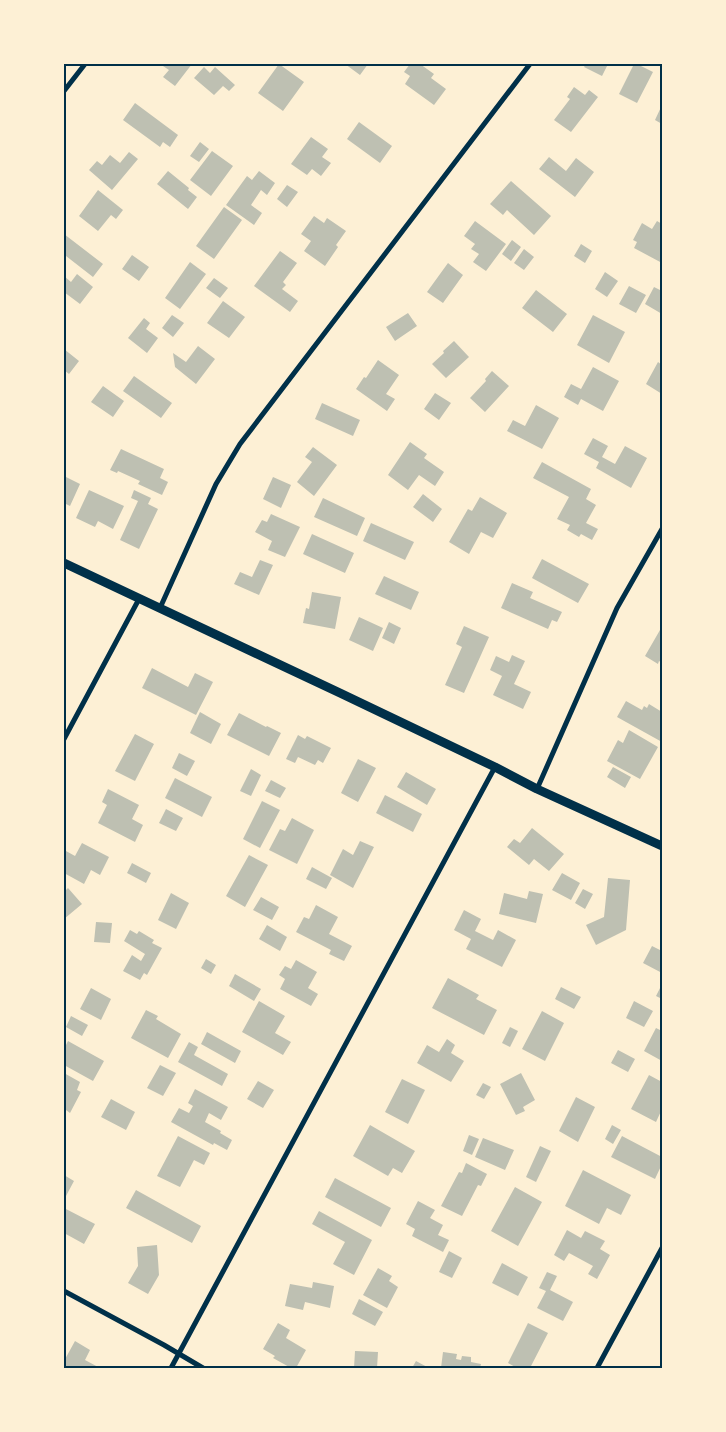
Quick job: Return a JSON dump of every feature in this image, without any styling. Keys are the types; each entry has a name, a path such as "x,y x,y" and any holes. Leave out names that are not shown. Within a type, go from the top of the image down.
{"street":[{"path":"64,91 85,64"},
{"path":"160,608 216,484 228,462 530,64"},
{"path":"537,789 617,608 662,529"},
{"path":"64,563 495,767 537,789 662,846"},
{"path":"64,739 139,599"},
{"path":"171,1368 495,767"},
{"path":"597,1368 662,1248"},
{"path":"64,1291 203,1368"}],"building":[{"path":"160,64 192,64 175,86 163,77 169,70"},
{"path":"279,64 304,82 283,111 258,93"},
{"path":"345,64 368,64 360,75"},
{"path":"410,64 420,64 434,74 431,78 446,89 434,105 405,84 410,76 404,72"},
{"path":"586,64 608,64 602,76 584,67"},
{"path":"634,64 653,72 637,103 619,94"},
{"path":"204,67 210,73 215,67 235,85 229,91 223,86 214,95 194,78"},
{"path":"574,87 585,95 589,90 598,97 571,132 554,120 570,99 567,97"},
{"path":"135,103 178,135 170,147 163,142 160,147 123,120"},
{"path":"662,105 662,124 655,120"},
{"path":"359,122 392,146 380,163 347,139"},
{"path":"311,137 328,149 322,157 331,163 321,176 312,169 307,175 291,164"},
{"path":"200,142 209,149 199,162 190,156"},
{"path":"212,151 233,166 211,196 190,180"},
{"path":"129,152 138,159 112,190 89,170 97,161 102,165 110,155 120,163"},
{"path":"549,157 566,171 576,158 594,172 575,197 539,169"},
{"path":"168,171 197,197 188,209 157,184"},
{"path":"259,171 275,183 267,195 261,190 251,205 262,213 254,225 226,205 247,176 252,180"},
{"path":"511,181 551,216 534,235 507,210 503,215 490,204"},
{"path":"287,185 298,192 287,207 277,199"},
{"path":"98,190 123,210 116,219 111,215 98,231 79,216"},
{"path":"224,207 242,220 214,259 196,246"},
{"path":"314,216 324,223 327,218 346,231 325,266 304,251 311,241 301,234"},
{"path":"475,221 506,244 486,271 473,262 479,254 471,249 475,244 464,236"},
{"path":"657,221 662,224 662,263 634,248 637,242 633,240 642,223 652,229"},
{"path":"64,234 103,264 93,277 66,256 64,259"},
{"path":"512,240 521,247 511,261 502,254"},
{"path":"581,244 592,251 585,263 574,256"},
{"path":"524,249 534,257 524,270 514,263"},
{"path":"280,251 297,263 283,282 286,285 282,289 298,301 290,312 254,286"},
{"path":"132,255 149,267 139,281 122,269"},
{"path":"190,262 206,274 180,309 165,298"},
{"path":"448,263 463,275 443,303 427,292"},
{"path":"605,272 618,281 607,297 595,289"},
{"path":"77,274 93,287 80,304 64,292 64,276 71,282"},
{"path":"214,278 228,288 220,298 206,288"},
{"path":"629,286 646,295 636,313 619,304"},
{"path":"654,287 662,291 662,314 645,304"},
{"path":"536,290 567,314 553,332 522,308"},
{"path":"223,301 245,317 229,338 207,323"},
{"path":"408,313 417,326 395,341 386,327"},
{"path":"172,315 184,323 173,337 162,328"},
{"path":"593,315 625,332 609,363 577,345"},
{"path":"144,318 150,323 146,329 158,338 147,353 128,338"},
{"path":"454,341 469,357 446,378 432,364"},
{"path":"198,346 215,359 196,384 175,367 173,353 186,362"},
{"path":"64,349 79,361 69,374 64,370"},
{"path":"378,360 399,375 386,394 395,399 387,411 356,389"},
{"path":"658,362 662,365 662,394 646,384"},
{"path":"593,367 619,381 603,411 581,399 578,405 564,397 571,384 581,389"},
{"path":"492,371 509,386 485,412 470,398 486,381 485,379"},
{"path":"134,376 172,403 161,418 123,391"},
{"path":"103,386 124,401 113,417 91,402"},
{"path":"435,393 451,403 439,420 424,409"},
{"path":"322,403 360,420 353,436 315,419"},
{"path":"536,405 559,418 542,449 507,431 513,420 525,426"},
{"path":"593,438 608,446 602,457 615,464 625,446 647,458 631,488 596,468 599,462 584,454"},
{"path":"410,442 427,454 424,458 444,472 435,486 419,475 408,490 388,475"},
{"path":"313,447 337,465 314,496 297,482 312,462 305,457"},
{"path":"121,449 164,469 160,478 168,482 162,495 138,484 140,481 118,471 117,473 110,470"},
{"path":"542,462 591,489 586,499 596,505 586,523 598,529 592,540 581,534 579,537 567,530 570,525 557,519 569,497 533,478"},
{"path":"64,476 80,484 70,506 64,503"},
{"path":"273,477 291,485 281,508 263,499"},
{"path":"89,490 124,506 113,529 98,521 95,527 76,518"},
{"path":"134,490 151,498 148,504 158,509 139,549 120,540 138,501 131,498"},
{"path":"423,494 442,509 433,522 413,507"},
{"path":"480,497 507,513 493,538 481,532 469,554 449,542 468,509 472,511"},
{"path":"323,498 365,518 357,536 314,517"},
{"path":"271,514 300,527 285,557 268,550 272,541 255,532 262,520 267,522"},
{"path":"371,523 414,542 405,560 363,541"},
{"path":"312,534 354,553 345,573 303,554"},
{"path":"542,559 589,584 578,603 532,578"},
{"path":"260,560 273,565 259,595 234,584 240,572 252,577"},
{"path":"384,576 419,592 411,610 375,594"},
{"path":"512,583 533,592 530,598 562,612 557,622 552,620 548,629 501,608"},
{"path":"312,592 341,597 335,629 303,623 306,608 309,609"},
{"path":"359,617 383,628 373,651 349,640"},
{"path":"389,622 401,628 394,644 382,638"},
{"path":"464,626 489,637 464,693 445,685 462,647 456,644"},
{"path":"660,630 662,631 662,663 659,661 658,664 645,656"},
{"path":"512,655 525,661 514,684 531,692 523,709 493,695 502,676 490,670 496,656 509,662"},
{"path":"152,668 188,687 195,673 213,682 196,715 142,688"},
{"path":"626,701 642,710 644,706 647,708 649,704 662,712 662,742 617,717"},
{"path":"200,712 221,724 211,744 190,733"},
{"path":"239,713 281,733 269,756 227,735"},
{"path":"629,730 658,747 640,779 607,761 618,740 623,743"},
{"path":"135,734 154,744 135,781 115,771"},
{"path":"298,735 305,739 307,736 331,748 323,763 318,760 315,765 298,757 295,763 286,759"},
{"path":"179,753 195,761 187,776 172,768"},
{"path":"358,759 376,768 358,802 341,793"},
{"path":"613,767 631,777 625,788 607,777"},
{"path":"251,769 261,775 251,796 240,791"},
{"path":"406,772 436,789 427,805 397,787"},
{"path":"175,778 212,797 202,817 165,798"},
{"path":"271,780 286,788 280,798 265,791"},
{"path":"108,789 139,805 132,819 143,825 135,842 98,823 107,805 102,802"},
{"path":"385,795 422,814 413,832 376,813"},
{"path":"262,801 280,810 260,848 243,839"},
{"path":"166,809 183,818 176,831 159,823"},
{"path":"292,818 314,830 297,864 269,850 280,829 285,831"},
{"path":"532,828 564,854 549,871 534,859 529,865 507,847 514,839 520,843"},
{"path":"360,841 374,847 353,888 330,875 343,849 353,855"},
{"path":"82,843 109,857 100,875 91,870 84,884 64,873 64,855 66,851 75,856"},
{"path":"249,855 268,865 245,907 226,896"},
{"path":"132,863 151,873 146,883 127,873"},
{"path":"312,867 332,878 326,889 306,879"},
{"path":"562,873 580,883 571,900 552,890"},
{"path":"608,878 630,880 626,930 596,945 586,925 604,917"},
{"path":"68,888 82,904 64,919 64,892"},
{"path":"583,889 593,894 585,909 575,903"},
{"path":"529,891 543,894 536,923 499,914 504,893 527,899"},
{"path":"171,893 189,903 176,929 158,920"},
{"path":"261,897 279,907 272,920 253,910"},
{"path":"316,905 338,917 329,934 352,946 344,961 329,954 331,950 296,932 304,917 309,919"},
{"path":"464,910 481,919 475,931 493,940 498,930 516,940 502,967 466,949 471,939 454,930"},
{"path":"96,922 112,923 110,943 94,942"},
{"path":"267,925 287,937 280,951 259,939"},
{"path":"130,930 137,934 139,931 154,940 152,943 162,948 147,975 144,973 140,980 123,971 132,955 141,961 145,954 124,941"},
{"path":"652,946 662,951 662,973 643,963"},
{"path":"206,959 216,965 211,974 201,968"},
{"path":"296,960 317,972 308,988 318,994 311,1006 280,989 285,979 279,975 285,966 291,969"},
{"path":"235,974 261,989 254,1001 229,986"},
{"path":"448,978 479,995 476,999 497,1010 484,1035 432,1008"},
{"path":"662,984 662,999 656,996"},
{"path":"561,987 581,997 574,1009 555,999"},
{"path":"91,988 111,999 101,1020 80,1009"},
{"path":"259,1001 285,1016 275,1033 291,1042 283,1055 242,1032"},
{"path":"634,1001 653,1011 644,1027 626,1018"},
{"path":"146,1010 158,1016 156,1019 181,1034 168,1058 131,1038"},
{"path":"542,1011 564,1023 545,1061 522,1049"},
{"path":"71,1016 88,1025 82,1036 66,1027"},
{"path":"510,1027 518,1031 510,1047 502,1043"},
{"path":"656,1028 662,1031 662,1061 644,1051"},
{"path":"207,1032 241,1051 235,1063 201,1044"},
{"path":"447,1039 455,1045 451,1053 464,1061 451,1082 417,1063 427,1045 439,1052"},
{"path":"68,1041 104,1061 93,1081 64,1065 64,1049"},
{"path":"189,1042 198,1047 194,1055 228,1074 222,1086 178,1062"},
{"path":"618,1050 635,1059 628,1072 611,1063"},
{"path":"160,1065 176,1073 163,1096 147,1088"},
{"path":"64,1073 80,1082 77,1090 81,1092 70,1113 66,1110 64,1114"},
{"path":"521,1073 535,1100 523,1107 525,1111 516,1115 500,1084"},
{"path":"649,1075 662,1082 662,1109 656,1122 631,1109"},
{"path":"402,1079 425,1090 408,1124 385,1112"},
{"path":"258,1081 274,1090 263,1108 247,1099"},
{"path":"483,1083 491,1087 484,1099 476,1095"},
{"path":"195,1089 228,1107 221,1120 209,1113 205,1122 232,1140 227,1150 214,1143 213,1145 171,1122 179,1108 189,1113 193,1106 188,1103"},
{"path":"576,1097 595,1107 578,1142 559,1131"},
{"path":"111,1099 135,1112 126,1130 101,1117"},
{"path":"370,1125 415,1151 402,1173 393,1168 388,1176 353,1156"},
{"path":"612,1125 621,1130 613,1144 605,1139"},
{"path":"469,1135 479,1139 472,1155 463,1151"},
{"path":"178,1136 210,1153 204,1165 194,1160 180,1187 157,1176"},
{"path":"622,1136 662,1157 662,1164 655,1179 611,1157"},
{"path":"483,1138 514,1150 505,1170 475,1157"},
{"path":"540,1146 551,1151 536,1182 526,1177"},
{"path":"466,1163 487,1174 481,1186 478,1185 462,1216 441,1206 459,1172 462,1173"},
{"path":"583,1170 631,1195 621,1215 607,1208 599,1224 565,1206"},
{"path":"64,1175 74,1181 66,1196 64,1195"},
{"path":"335,1178 391,1208 381,1227 325,1197"},
{"path":"515,1187 542,1202 518,1246 491,1231"},
{"path":"136,1190 201,1226 192,1243 126,1208"},
{"path":"418,1201 435,1210 430,1218 443,1225 438,1235 449,1240 443,1252 412,1236 415,1229 406,1224"},
{"path":"64,1208 95,1224 84,1244 64,1233"},
{"path":"319,1211 372,1240 354,1275 333,1264 345,1242 312,1224"},
{"path":"567,1230 581,1238 585,1231 605,1241 600,1249 610,1255 597,1279 588,1274 593,1266 569,1253 564,1261 554,1255"},
{"path":"157,1245 159,1275 148,1294 128,1283 138,1266 137,1247"},
{"path":"449,1251 462,1258 452,1278 439,1272"},
{"path":"502,1263 528,1277 518,1296 492,1283"},
{"path":"378,1268 392,1276 389,1281 398,1287 387,1308 363,1295"},
{"path":"547,1272 557,1276 550,1290 573,1302 563,1321 537,1308 546,1291 539,1288"},
{"path":"313,1282 334,1286 330,1308 305,1302 303,1310 285,1306 290,1284 312,1288"},
{"path":"359,1299 383,1312 375,1326 352,1314"},
{"path":"278,1323 290,1330 286,1338 306,1350 296,1368 291,1368 273,1358 275,1356 263,1349"},
{"path":"528,1323 548,1333 530,1368 517,1368 508,1363"},
{"path":"75,1341 90,1350 85,1360 100,1368 64,1368 64,1361"},
{"path":"355,1351 378,1352 377,1368 354,1368"},
{"path":"443,1352 457,1354 456,1359 461,1360 462,1356 471,1357 471,1362 481,1364 480,1368 441,1368"},
{"path":"416,1361 429,1368 412,1368"}]}
